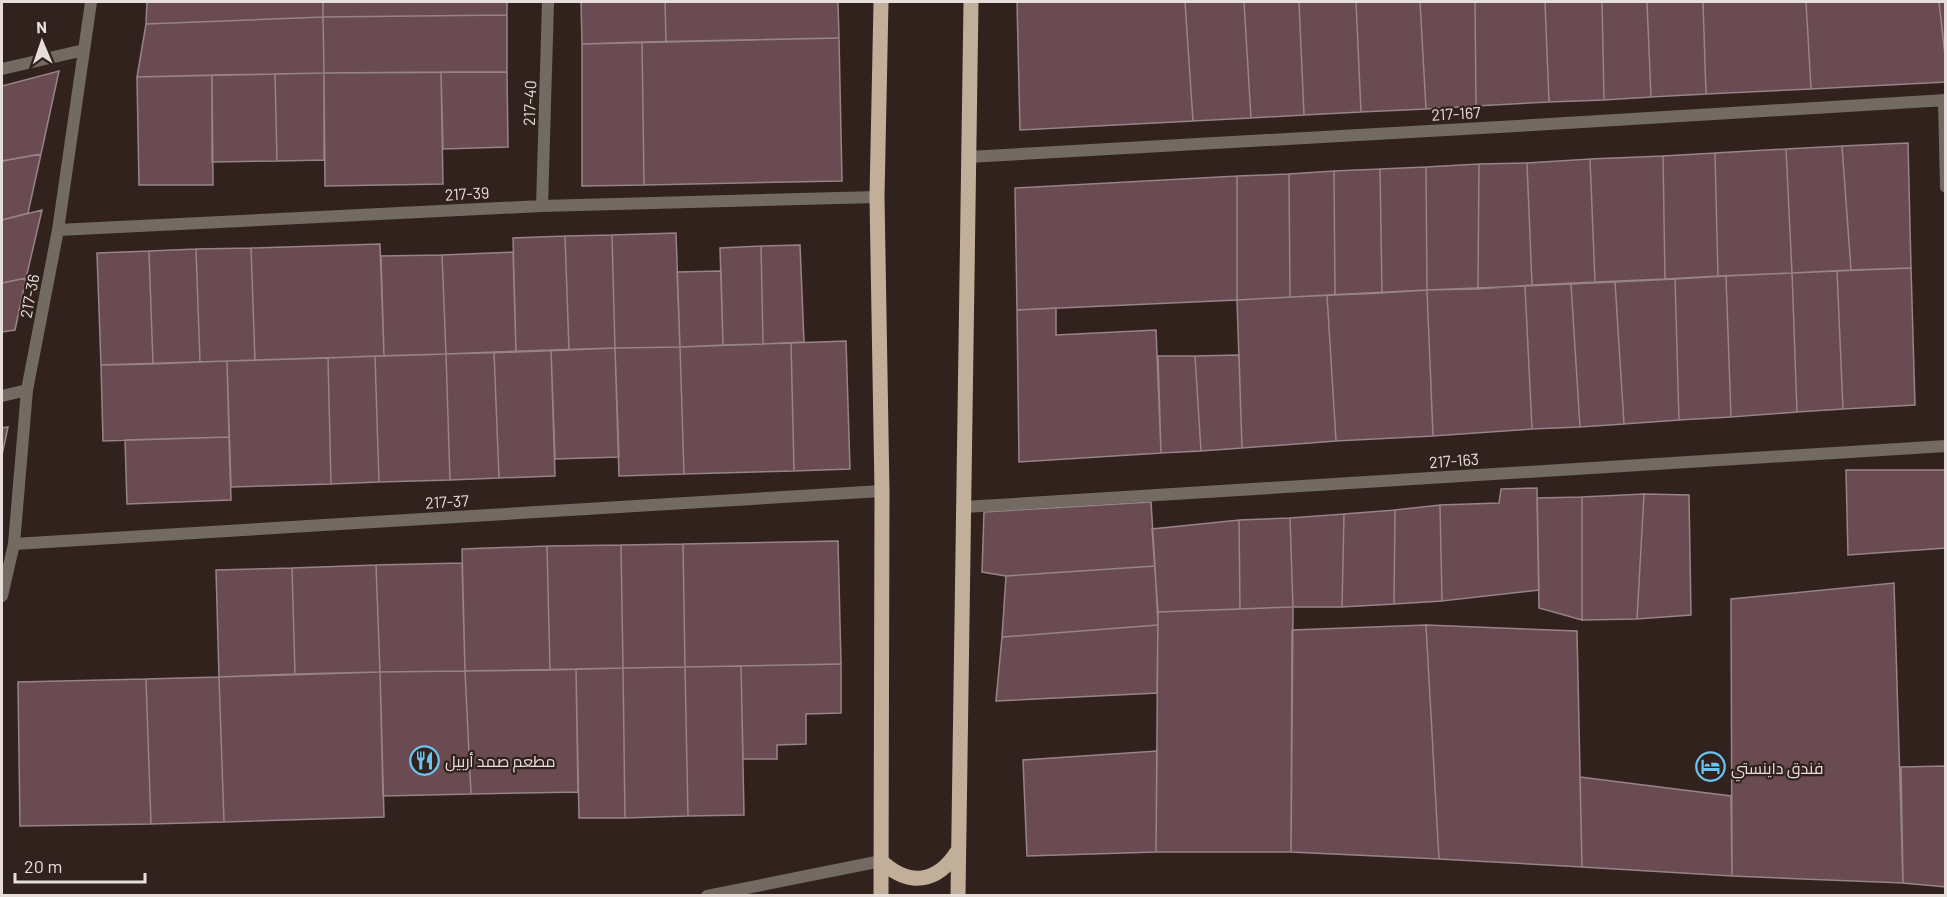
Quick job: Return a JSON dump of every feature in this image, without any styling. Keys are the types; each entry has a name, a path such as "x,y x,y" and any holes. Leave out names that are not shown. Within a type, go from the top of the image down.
{"main road":[{"path":"881,2 877,197 882,491 881,896"},
{"path":"958,896 971,2"},
{"path":"880,861 892,872 906,877 921,878 937,874 949,865 957,852"}],"street":[{"name":"217-36","path":"2,596 14,544 27,390 58,230 91,2"},
{"name":"217-40","path":"542,206 548,2"},
{"path":"2,69 84,50"},
{"path":"1945,100 1946,187"},
{"name":"217-167","path":"968,157 1945,100"},
{"name":"217-39","path":"58,230 542,206 877,197"},
{"path":"2,396 27,390"},
{"name":"217-163","path":"964,507 1946,446"},
{"name":"217-37","path":"14,544 882,491"},
{"path":"707,896 880,861"}],"building":[{"path":"147,2 323,2 323,17 146,24"},
{"path":"323,2 507,2 507,15 323,17"},
{"path":"581,2 665,2 666,42 582,44"},
{"path":"665,2 838,2 839,38 666,42"},
{"path":"1017,2 1185,2 1193,121 1020,130"},
{"path":"1185,2 1244,2 1251,118 1193,121"},
{"path":"1244,2 1299,2 1304,115 1251,118"},
{"path":"1299,2 1356,2 1361,112 1304,115"},
{"path":"1356,2 1420,2 1426,109 1361,112"},
{"path":"1420,2 1475,2 1476,106 1426,109"},
{"path":"1475,2 1545,2 1549,102 1476,106"},
{"path":"1545,2 1602,2 1604,100 1549,102"},
{"path":"1602,2 1647,2 1651,97 1604,100"},
{"path":"1647,2 1703,2 1706,94 1651,97"},
{"path":"1703,2 1806,2 1811,89 1706,94"},
{"path":"1806,2 1939,2 1946,82 1811,89"},
{"path":"1939,2 1946,2 1946,64"},
{"path":"507,15 507,72 324,73 323,17"},
{"path":"323,17 324,73 137,77 146,24"},
{"path":"839,38 842,181 644,185 642,42"},
{"path":"642,42 644,185 582,186 582,44"},
{"path":"59,71 41,154 2,161 2,86"},
{"path":"441,72 443,184 325,186 324,73"},
{"path":"441,72 507,72 508,147 443,149"},
{"path":"324,73 324,160 277,161 275,74"},
{"path":"275,74 277,161 212,162 212,75"},
{"path":"212,75 213,185 139,185 137,77"},
{"path":"1908,143 1911,268 1851,270 1842,146"},
{"path":"1842,146 1851,270 1792,273 1786,149"},
{"path":"1786,149 1792,273 1718,276 1715,153"},
{"path":"1715,153 1718,276 1665,279 1663,156"},
{"path":"41,154 28,213 2,220 2,161"},
{"path":"1663,156 1665,279 1595,282 1590,159"},
{"path":"1590,159 1595,282 1532,285 1527,163"},
{"path":"1527,163 1532,285 1478,289 1479,164"},
{"path":"1479,164 1478,289 1427,290 1426,167"},
{"path":"1426,167 1427,290 1382,293 1380,169"},
{"path":"1380,169 1382,293 1335,295 1334,171"},
{"path":"1334,171 1335,295 1290,297 1289,174"},
{"path":"1289,174 1290,297 1237,300 1237,176"},
{"path":"1237,176 1237,300 1017,310 1015,188"},
{"path":"42,210 26,278 2,283 2,220"},
{"path":"676,233 680,347 615,348 612,235"},
{"path":"612,235 615,348 569,350 565,236"},
{"path":"565,236 569,350 516,352 513,238"},
{"path":"380,244 384,356 255,360 251,248"},
{"path":"800,245 804,342 763,344 761,246"},
{"path":"761,246 763,344 723,345 720,248"},
{"path":"251,248 255,360 200,362 196,249"},
{"path":"196,249 200,362 153,364 149,251"},
{"path":"149,251 153,364 101,365 97,253"},
{"path":"513,252 516,352 446,354 442,255"},
{"path":"442,255 446,354 384,356 381,256"},
{"path":"1911,268 1915,405 1843,409 1837,271"},
{"path":"721,271 723,345 680,347 677,272"},
{"path":"1837,271 1843,409 1797,412 1792,273"},
{"path":"1792,273 1797,412 1731,417 1726,276"},
{"path":"1726,276 1731,417 1679,420 1675,279"},
{"path":"26,278 15,330 2,332 2,283"},
{"path":"1675,279 1679,420 1624,424 1615,282"},
{"path":"1615,282 1624,424 1580,427 1571,284"},
{"path":"1571,284 1580,427 1532,429 1525,286"},
{"path":"1525,286 1532,429 1433,436 1427,290"},
{"path":"1427,290 1433,436 1336,441 1327,295"},
{"path":"1327,295 1336,441 1242,448 1237,300"},
{"path":"1056,308 1056,335 1156,330 1161,453 1019,462 1017,310"},
{"path":"846,341 850,469 794,471 791,343"},
{"path":"791,343 794,471 684,474 680,347"},
{"path":"680,347 684,474 619,476 615,348"},
{"path":"615,348 619,457 555,459 551,350"},
{"path":"551,350 555,476 499,478 494,352"},
{"path":"494,352 499,478 450,480 446,354"},
{"path":"446,354 450,480 379,482 375,356"},
{"path":"1239,355 1242,448 1201,451 1195,356"},
{"path":"375,356 379,482 331,484 328,358"},
{"path":"1158,356 1195,356 1201,451 1161,453"},
{"path":"328,358 331,484 231,487 227,361"},
{"path":"227,361 229,437 103,441 101,365"},
{"path":"8,427 2,455 2,428"},
{"path":"229,437 231,500 127,504 125,440"},
{"path":"1846,470 1946,470 1946,548 1848,555"},
{"path":"1537,488 1539,590 1442,601 1440,505 1499,503 1501,489"},
{"path":"1644,494 1689,495 1691,615 1637,619"},
{"path":"1644,494 1637,619 1582,620 1582,497"},
{"path":"1582,497 1582,620 1539,608 1537,498"},
{"path":"1151,502 1155,566 1006,576 982,572 984,512"},
{"path":"1440,505 1442,601 1394,604 1395,510"},
{"path":"1395,510 1394,604 1342,607 1344,514"},
{"path":"1344,514 1342,607 1293,607 1290,518"},
{"path":"1290,518 1293,607 1240,609 1239,520"},
{"path":"1239,520 1240,609 1158,612 1152,529"},
{"path":"838,541 841,664 685,667 683,544"},
{"path":"683,544 685,667 623,668 621,545"},
{"path":"621,545 623,668 550,670 547,546"},
{"path":"547,546 550,670 465,671 462,549"},
{"path":"462,563 465,671 380,672 376,565"},
{"path":"376,565 380,672 295,674 292,568"},
{"path":"1155,566 1158,625 1002,637 1006,576"},
{"path":"292,568 295,674 219,677 216,570"},
{"path":"1894,583 1903,883 1732,876 1731,599"},
{"path":"1293,607 1291,852 1156,852 1158,612"},
{"path":"1158,625 1157,693 996,701 1002,637"},
{"path":"1426,625 1439,859 1291,852 1292,630"},
{"path":"1426,625 1577,631 1582,867 1439,859"},
{"path":"841,664 841,713 806,714 806,744 777,745 777,759 743,759 741,666"},
{"path":"741,666 744,815 688,816 685,667"},
{"path":"685,667 688,816 625,818 623,668"},
{"path":"623,668 625,818 579,818 576,669"},
{"path":"576,669 578,792 471,794 465,671"},
{"path":"465,671 471,794 383,796 380,672"},
{"path":"380,672 384,817 224,822 219,677"},
{"path":"219,677 224,822 151,824 146,679"},
{"path":"146,679 151,824 20,826 18,682"},
{"path":"1157,751 1156,852 1027,856 1023,760"},
{"path":"1946,766 1946,887 1903,883 1901,767"},
{"path":"1580,777 1731,796 1732,876 1582,867"}],"place":[{"name":"مطعم صمد أربيل","path":"424,760"},
{"name":"فندق داينستي","path":"1710,767"}]}
